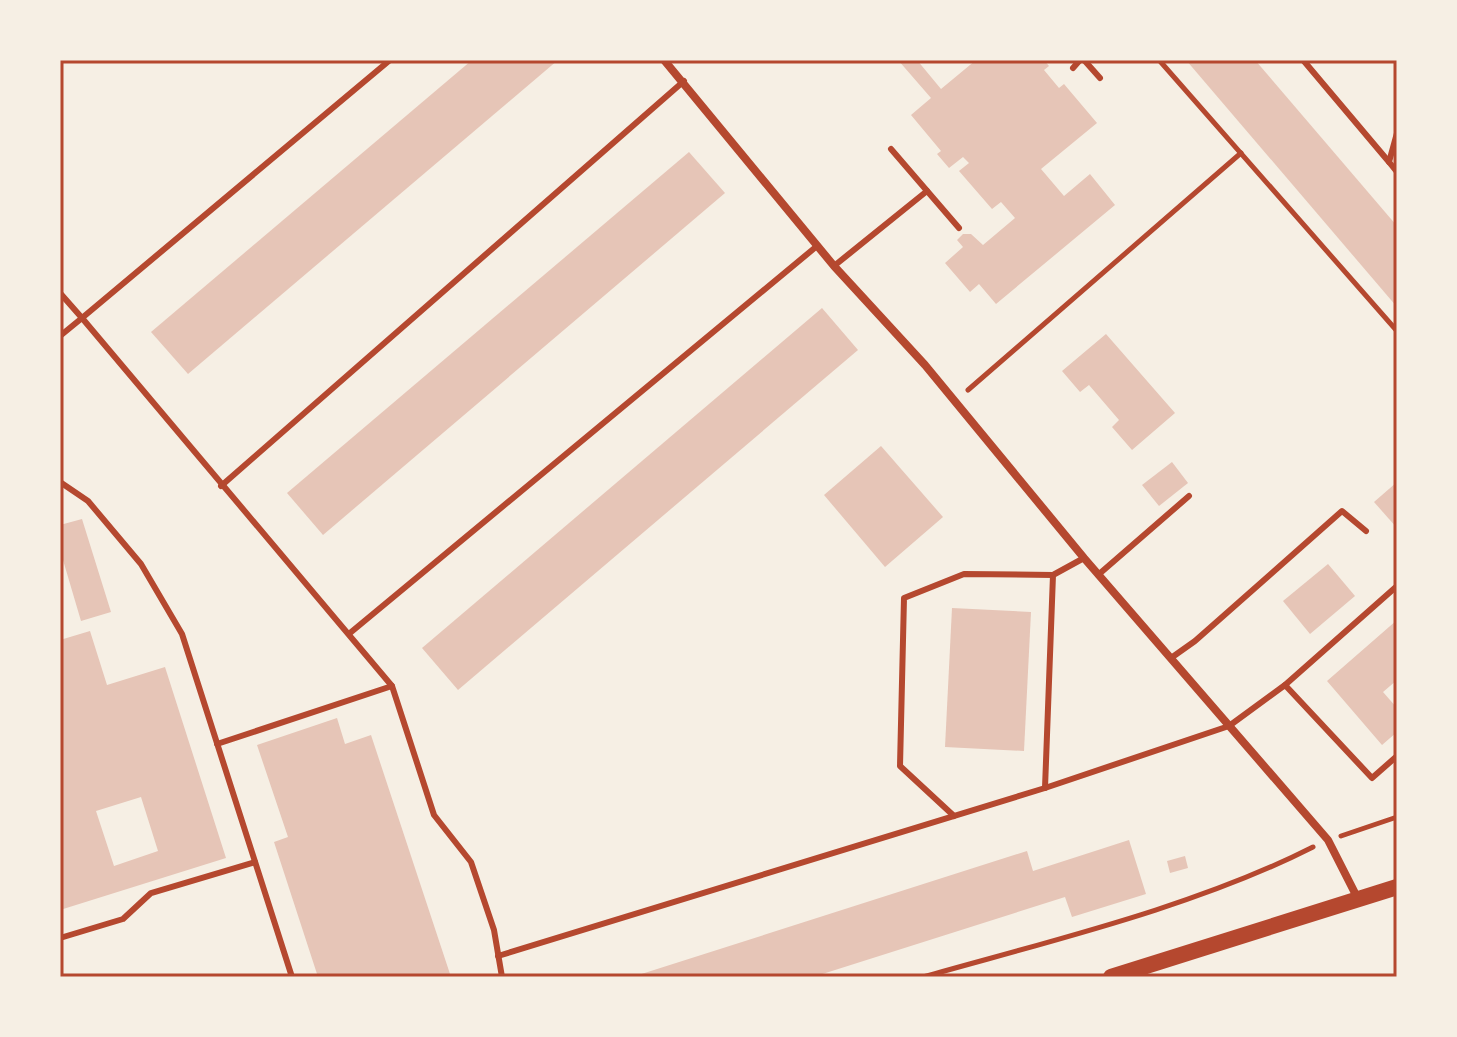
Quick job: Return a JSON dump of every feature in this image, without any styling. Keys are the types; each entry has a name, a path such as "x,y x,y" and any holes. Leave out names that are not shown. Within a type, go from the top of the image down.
{"main road":[{"path":"1111,977 1133,974 1397,887"}],"street":[{"path":"664,60 834,266 925,365 1098,575 1328,840 1359,899"}],"lane":[{"path":"60,336 390,60"},
{"path":"1073,68 1082,60 1100,78"},
{"path":"1303,60 1397,172"},
{"path":"221,486 684,81"},
{"path":"1389,162 1397,133"},
{"path":"891,149 959,228"},
{"path":"834,266 927,191"},
{"path":"350,633 817,246"},
{"path":"60,293 392,686 434,815 471,862 494,930 502,977"},
{"path":"60,482 88,501 141,564 182,634 292,977"},
{"path":"1098,575 1189,496"},
{"path":"1171,658 1195,641 1342,511 1366,531"},
{"path":"954,816 900,766 904,598 964,574 1053,575 1084,558"},
{"path":"1045,788 1053,575"},
{"path":"498,956 1045,788 1229,726 1285,685 1397,586"},
{"path":"1285,685 1372,778 1397,756"},
{"path":"217,744 392,686"},
{"path":"60,938 123,919 151,893 255,862"}],"path":[{"path":"1159,60 1397,331"},
{"path":"968,390 1241,153"},
{"path":"923,977 1061,938 1265,872 1328,840 1397,817"}],"building":[{"path":"472,60 558,60 188,374 151,332"},
{"path":"898,60 917,60 941,89 976,60 1044,60 1049,66 1044,70 1059,88 1064,84 1097,123 1041,169 1064,196 1090,174 1115,205 996,304 979,284 970,292 945,263 963,247 957,240 963,234 971,234 983,245 1015,218 1001,202 992,209 959,171 969,163 963,157 949,168 937,154 941,151 911,115 931,98"},
{"path":"1186,60 1255,60 1397,226 1397,307"},
{"path":"689,152 725,193 323,535 287,493"},
{"path":"822,308 858,350 458,690 422,648"},
{"path":"1106,334 1175,413 1132,450 1112,427 1119,420 1089,385 1080,392 1062,371"},
{"path":"881,446 943,517 885,567 824,495"},
{"path":"1172,462 1188,483 1159,506 1142,485"},
{"path":"1397,482 1397,528 1374,502"},
{"path":"82,519 111,612 81,621 63,560 60,561 60,525"},
{"path":"1328,564 1355,596 1310,634 1283,601"},
{"path":"952,608 1031,612 1024,751 945,747"},
{"path":"1397,620 1397,680 1383,692 1397,708 1397,732 1382,745 1327,681"},
{"path":"90,631 107,685 165,667 226,858 60,910 60,640","holes":["141,797 158,851 114,866 96,811"]},
{"path":"337,718 345,744 371,735 451,977 318,977 274,842 288,837 257,745"},
{"path":"1129,840 1146,894 1072,917 1065,897 813,977 632,977 1027,851 1033,871"},
{"path":"1185,856 1188,868 1170,873 1167,861"}]}
